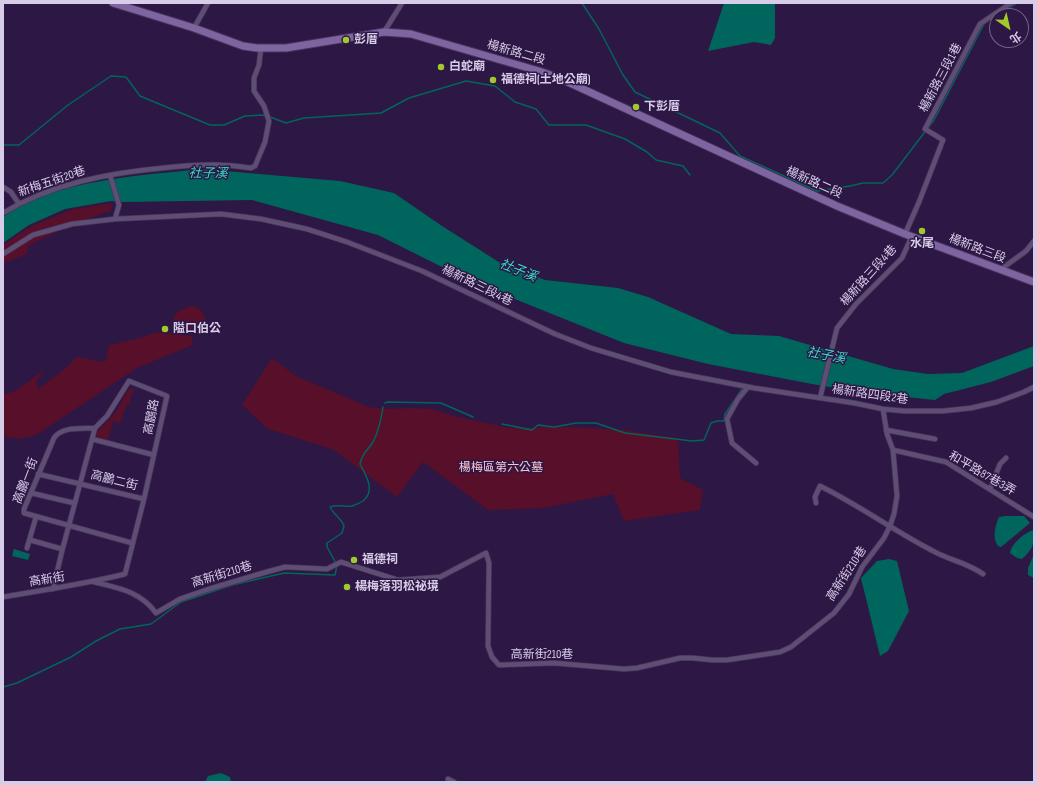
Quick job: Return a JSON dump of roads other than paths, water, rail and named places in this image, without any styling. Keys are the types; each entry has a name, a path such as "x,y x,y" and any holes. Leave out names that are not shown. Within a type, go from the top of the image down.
{"main road":[{"name":"楊新路二段","path":"113,3 194,28 243,46 261,48 297,46 384,32 411,34 539,71 559,78 797,188 912,236"},
{"name":"楊新路三段","path":"912,236 1034,282"}],"street":[{"path":"194,28 208,3"},
{"path":"384,32 402,3"},
{"name":"楊新路三段1巷","path":"905,234 943,140 927,130 980,24 1011,3"},
{"name":"新梅五街20巷","path":"3,213 19,204 64,187 127,172 184,166 221,165 251,168 255,166 265,142 269,121 264,106 254,91 254,78 259,65 261,48"},
{"path":"110,177 119,205 115,219"},
{"path":"3,187 11,192 19,204"},
{"name":"楊新路三段4巷","path":"3,254 33,235 72,224 115,219 221,214 261,219 306,229 347,242 422,270 555,334 592,348 671,372 748,387 820,398 837,328 856,304 902,258 912,236"},
{"path":"1000,270 1026,252 1034,241"},
{"name":"高鵬路","path":"53,589 68,526 95,428 107,416 129,381 167,396 144,499 125,574 94,582"},
{"path":"748,387 738,399 727,419 732,443 756,463"},
{"name":"楊新路四段2巷","path":"820,398 883,409 904,411 943,411 971,408 997,402 1034,387"},
{"name":"高新街210巷","path":"94,582 131,592 151,607 156,614 180,599 263,573 285,568 327,569 341,562 398,580 440,577 486,553 489,563 488,646 490,654 499,665 554,663 624,669 637,668 680,658 727,660 787,650 834,613 849,594 862,567 884,538 890,526 897,496 893,450 886,430 883,409"},
{"name":"高鵬一街","path":"95,428 62,430 57,433 38,474 24,509 24,513 132,543"},
{"path":"886,430 935,439"},
{"path":"92,439 154,455"},
{"name":"和平路87巷3弄","path":"893,450 946,462 1034,517"},
{"path":"990,489 1000,464 1006,458"},
{"name":"高鵬二街","path":"38,474 144,499"},
{"path":"816,503 815,497 820,486 843,497 934,552 976,569 983,574"},
{"path":"31,493 74,504"},
{"path":"27,548 36,517"},
{"path":"30,540 62,549"},
{"name":"高新街","path":"3,597 94,582"},
{"path":"448,779 454,782"}],"water":[{"path":"724,3 775,3 775,38 771,45 754,42 708,51"},
{"path":"202,169 340,181 394,193 442,226 502,264 545,280 618,288 648,297 731,334 779,336 893,369 928,374 962,373 1034,346 1034,366 991,382 944,394 935,400 866,393 708,364 624,343 470,281 378,235 252,200 111,201 65,209 29,225 3,243 3,217 24,204 47,194 98,181"},
{"path":"1024,516 1030,523 1001,547 998,546 995,539 996,524 999,517"},
{"path":"1034,530 1034,539 1031,549 1022,559 1017,558 1010,553 1013,546 1019,539 1030,531"},
{"path":"14,549 30,554 28,560 12,556"},
{"path":"1034,554 1034,578 1028,575 1028,568"},
{"path":"889,559 897,561 909,611 888,651 880,656 861,578 877,561"},
{"path":"221,773 230,777 231,782 205,782 208,776"}],"waterway":[{"path":"582,3 599,29 623,75 635,92 720,133 740,156 817,191 863,183 883,183 892,175 934,120 984,24"},
{"path":"1009,8 1017,3"},
{"name":"社子溪","path":"3,145 19,145 68,105 111,76 126,77 140,96 210,125 224,125 245,116 266,116"},
{"name":"社子溪","path":"270,117 286,123 304,118 381,113 409,98 466,81 495,86 515,102 536,109 549,125 586,125 625,139 647,152 656,160 683,166 690,175"},
{"path":"502,424 532,430 538,425 554,427 576,423 596,423 625,433 692,441 704,440 711,423 724,421 725,414 742,389"},
{"path":"385,403 441,403 473,417"},
{"path":"3,687 17,683 71,657 96,641 120,629 151,624 181,602 232,585 284,573 335,575 337,565 327,547 327,543 342,533 344,526 330,507 352,506 363,501 367,497 369,492 369,483 360,464 364,454 377,434 383,407"}],"place":[{"name":"彭厝","path":"346,40"},
{"name":"白蛇廟","path":"441,67"},
{"name":"福德祠(土地公廟)","path":"493,80"},
{"name":"下彭厝","path":"636,107"},
{"name":"水尾","path":"922,231"},
{"name":"隘口伯公","path":"165,329"},
{"name":"福德祠","path":"354,560"},
{"name":"楊梅落羽松祕境","path":"347,587"}],"park label":[{"name":"楊梅區第六公墓","path":"501,468"}]}
